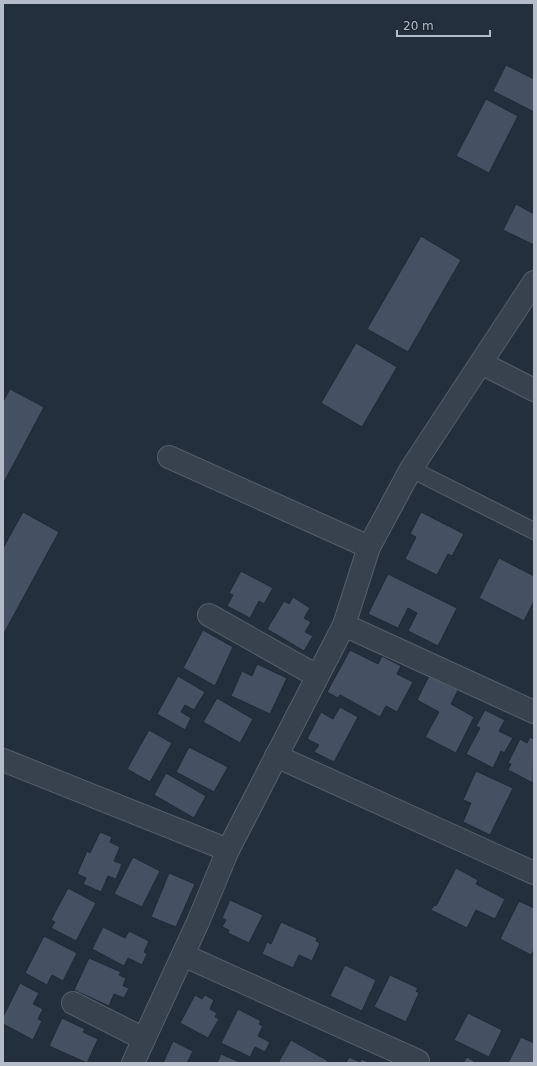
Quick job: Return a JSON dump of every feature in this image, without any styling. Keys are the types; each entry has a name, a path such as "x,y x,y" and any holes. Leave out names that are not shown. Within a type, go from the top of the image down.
{"street":[{"path":"133,1063 183,956 228,850 344,625 369,547 411,470 534,282"},
{"path":"481,363 534,390"},
{"path":"169,457 369,547"},
{"path":"209,615 317,676"},
{"path":"344,625 534,712"},
{"path":"276,756 534,873"},
{"path":"3,760 228,850"},
{"path":"183,956 418,1061"},
{"path":"73,1003 144,1039"}],"lane":[{"path":"411,470 534,530"}],"building":[{"path":"506,65 534,79 534,112 493,91"},
{"path":"486,99 518,116 489,173 456,156"},
{"path":"516,204 534,214 534,245 503,230"},
{"path":"421,236 461,260 408,352 367,329"},
{"path":"356,343 397,367 362,427 321,403"},
{"path":"10,389 44,407 3,484 3,402"},
{"path":"23,512 59,532 3,635 3,548"},
{"path":"421,512 464,534 452,556 448,554 437,575 405,559 416,537 410,534"},
{"path":"499,558 534,576 534,601 524,621 479,598"},
{"path":"241,571 273,588 264,604 259,601 250,618 227,606 233,595 229,593"},
{"path":"388,574 457,608 438,646 408,631 417,613 408,608 398,628 368,614"},
{"path":"293,597 310,608 304,618 311,622 305,632 313,636 304,651 267,629 284,601 289,604"},
{"path":"203,630 233,647 215,686 183,668"},
{"path":"350,650 378,664 382,656 401,666 397,674 413,682 397,712 386,706 380,717 340,695 338,698 327,692"},
{"path":"257,664 287,678 270,714 231,696 242,671 252,676"},
{"path":"178,676 205,692 194,710 185,705 181,712 191,718 185,730 157,714"},
{"path":"429,676 458,690 451,704 474,717 456,753 425,737 439,712 417,700"},
{"path":"217,698 253,719 240,743 203,722"},
{"path":"340,707 358,717 334,762 314,752 319,745 307,739 321,712 333,719"},
{"path":"485,710 505,720 499,731 513,738 504,753 501,751 493,768 466,754 480,728 476,726"},
{"path":"149,730 172,743 150,782 127,769"},
{"path":"530,737 534,739 533,783 508,770 511,764 508,763 520,739 527,743"},
{"path":"189,747 228,767 214,792 176,772"},
{"path":"476,771 513,788 490,835 463,822 471,803 463,800"},
{"path":"166,773 206,796 194,818 154,795"},
{"path":"100,832 112,837 110,842 120,847 114,861 122,864 116,879 108,876 101,892 83,884 86,878 77,874 87,851 90,853"},
{"path":"133,857 160,871 142,907 114,894"},
{"path":"456,868 478,880 476,884 505,899 495,919 476,910 467,928 431,910 434,905 436,906"},
{"path":"169,873 195,884 176,927 151,917"},
{"path":"68,888 96,903 76,941 51,928 55,922 51,920"},
{"path":"230,900 263,915 249,943 228,933 229,930 222,927 226,920 222,918"},
{"path":"519,901 534,908 534,950 531,955 500,939"},
{"path":"281,922 317,938 316,941 320,943 312,961 299,955 293,968 262,954 267,942 271,944"},
{"path":"103,927 125,938 129,931 149,941 144,952 147,954 142,965 128,958 124,966 92,949"},
{"path":"44,936 77,953 63,981 52,975 47,985 25,973"},
{"path":"89,958 121,972 119,975 126,978 123,986 129,988 124,998 114,994 109,1006 74,990"},
{"path":"345,965 376,980 362,1011 330,996"},
{"path":"390,975 418,988 416,991 419,993 406,1022 374,1007"},
{"path":"20,983 39,993 33,1004 43,1009 38,1019 42,1021 33,1040 3,1024 3,1017"},
{"path":"195,995 202,999 205,995 214,1000 210,1009 217,1013 215,1017 219,1019 208,1038 180,1023"},
{"path":"238,1009 261,1021 259,1024 263,1026 258,1036 270,1042 265,1052 255,1047 250,1057 221,1043"},
{"path":"468,1013 502,1030 489,1057 454,1040"},
{"path":"62,1018 85,1029 83,1032 98,1039 87,1063 49,1046"},
{"path":"521,1037 534,1043 534,1063 508,1063"},
{"path":"291,1040 328,1061 327,1063 278,1063"},
{"path":"173,1041 193,1051 187,1063 163,1063"},
{"path":"221,1054 242,1063 217,1063"},
{"path":"349,1057 360,1062 361,1059 371,1063 346,1063"},
{"path":"467,1057 477,1063 463,1063"}]}
